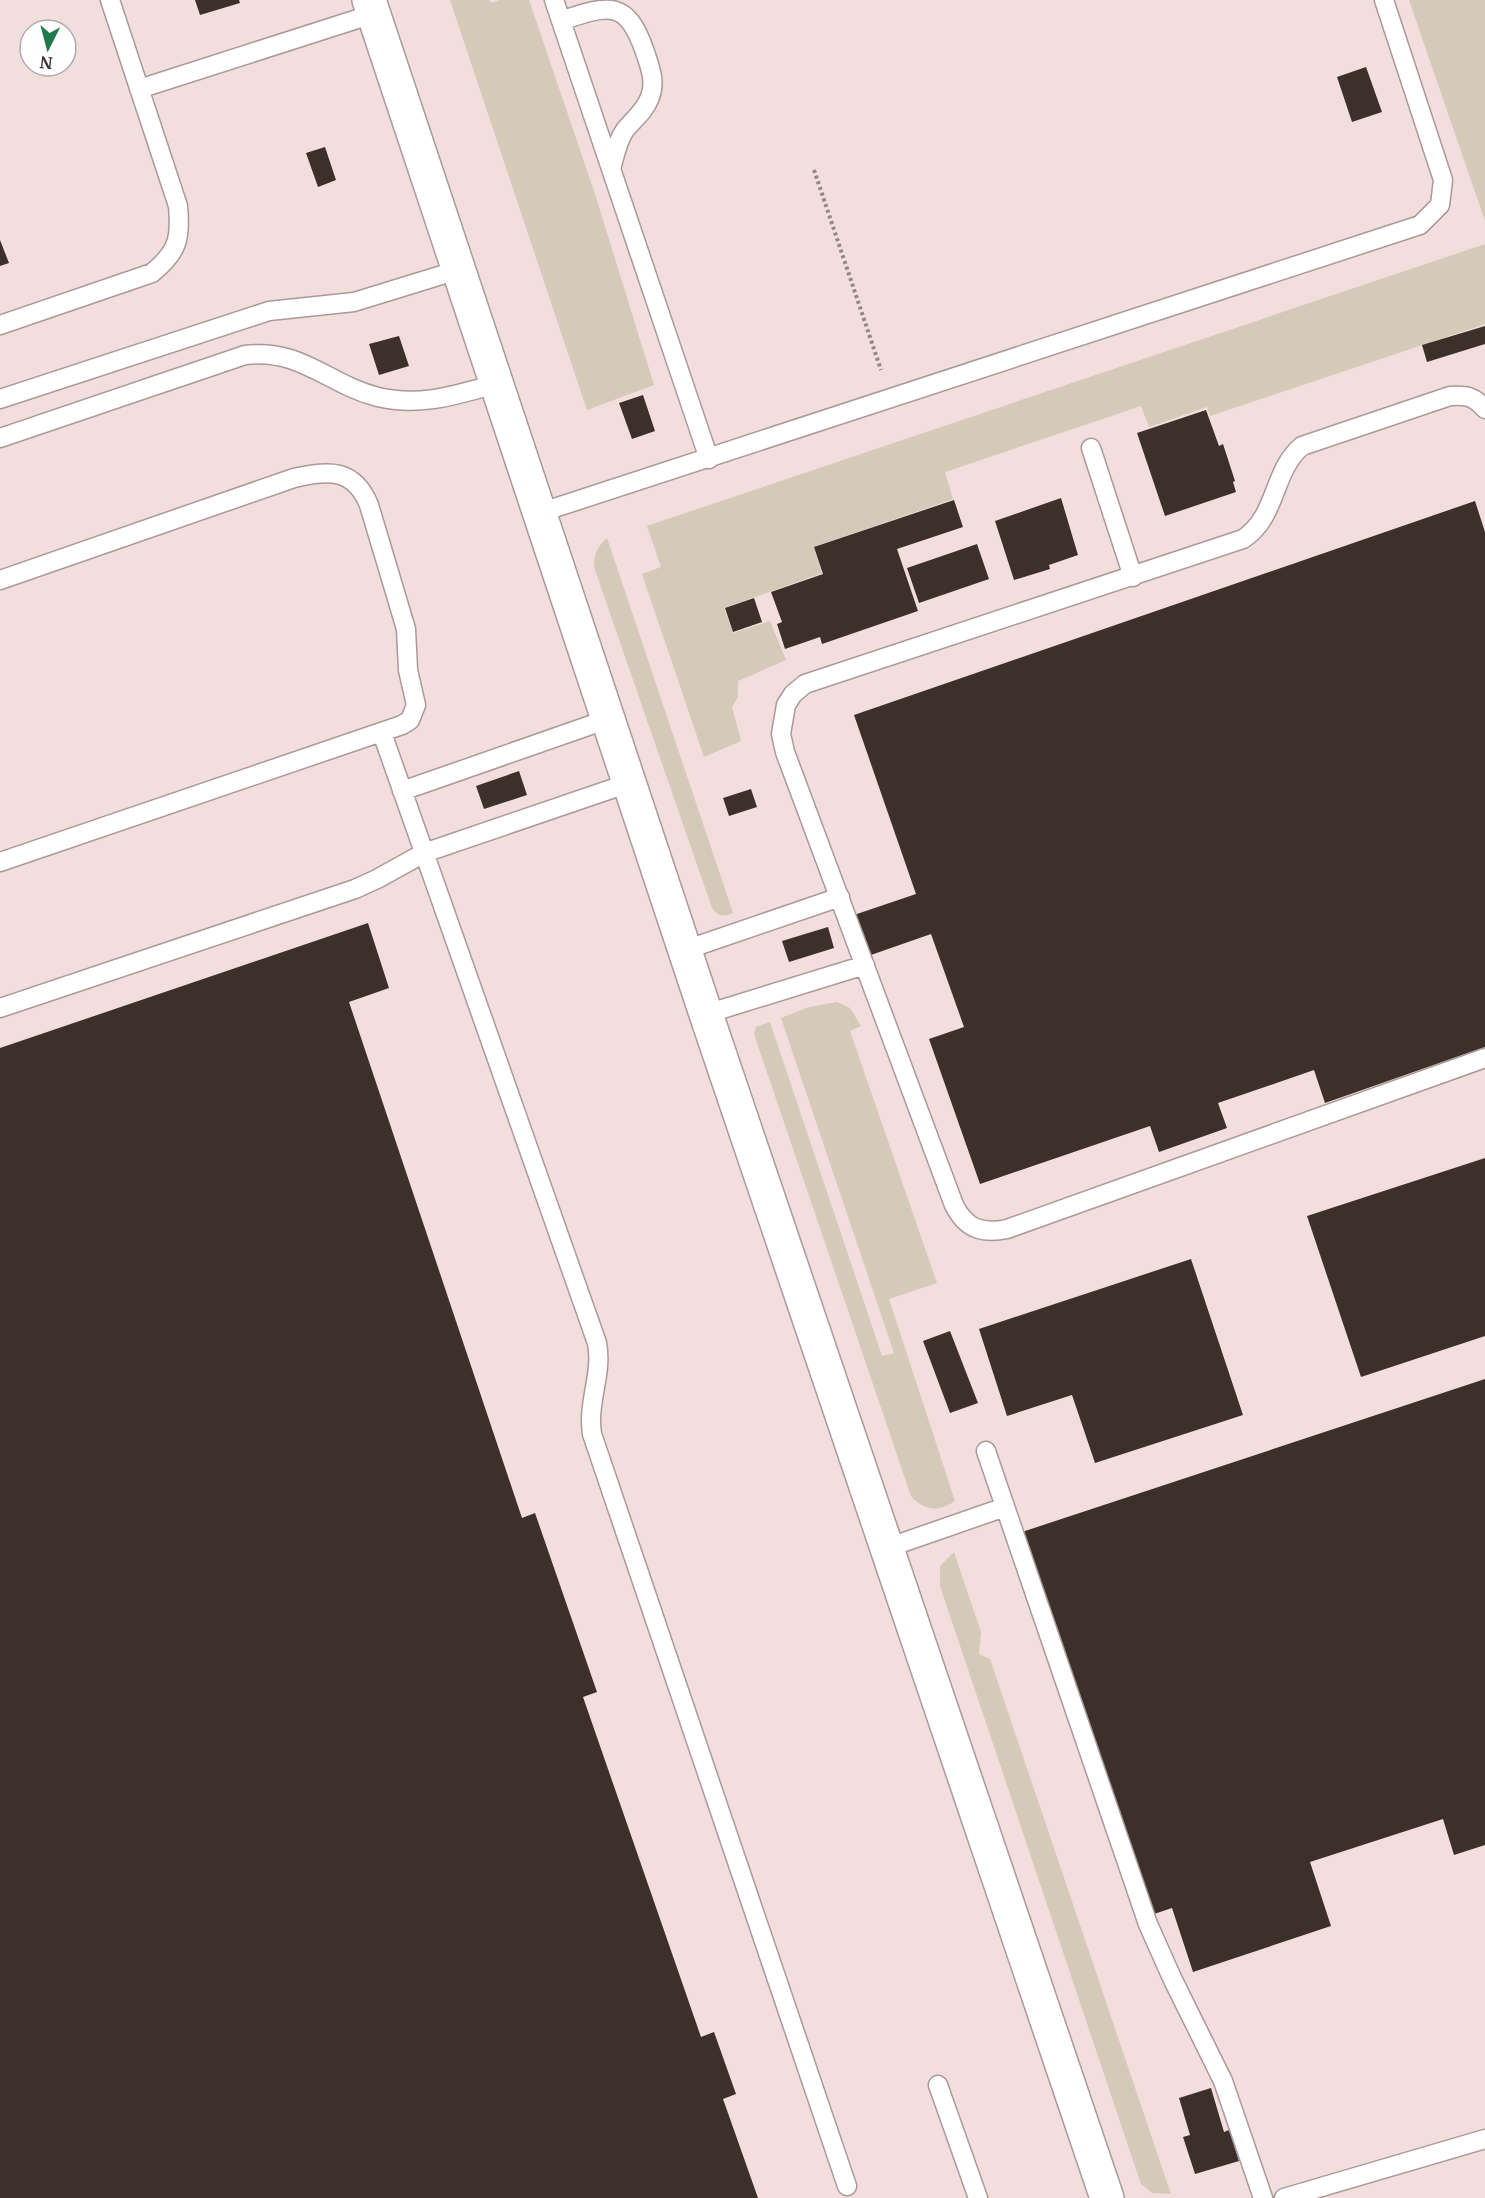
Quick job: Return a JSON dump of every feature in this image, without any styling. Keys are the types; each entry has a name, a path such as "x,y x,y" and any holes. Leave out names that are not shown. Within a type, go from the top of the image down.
{"street":[{"path":"371,7 706,1014 1107,2198"}],"lane":[{"path":"0,325 152,273 169,260 176,245 180,226 178,206 110,0"},
{"path":"554,0 709,459"},
{"path":"539,513 1403,233 1431,216 1440,205 1442,193 1440,167 1384,0"},
{"path":"140,89 371,7"},
{"path":"561,21 594,10 623,11 636,27 652,74 653,87 645,108 619,140 611,169"},
{"path":"0,399 259,313 296,306 354,302 458,270"},
{"path":"0,438 245,355 291,358 360,391 390,400 439,400 496,384"},
{"path":"1485,409 1475,399 1464,395 1450,396 1302,446 1285,465 1270,508 1255,531 1231,545 805,684 793,694 783,717 781,734 808,819 840,897 954,1205 967,1224 986,1231 1007,1229 1485,1058"},
{"path":"1091,447 1133,577"},
{"path":"0,580 294,478 312,473 341,474 354,481 364,492 406,629 408,670 415,698 414,713 402,725 0,862"},
{"path":"402,791 608,720"},
{"path":"382,732 597,1343 599,1373 590,1416 592,1434 847,2186"},
{"path":"0,1008 355,889 424,853 629,783"},
{"path":"685,950 840,897"},
{"path":"706,1014 865,965"},
{"path":"986,1451 1148,1924 1223,2080 1263,2198"},
{"path":"887,1548 1005,1507"},
{"path":"938,2085 978,2198"},
{"path":"1284,2198 1485,2139"}],"path":[{"path":"814,170 891,399"}],"shaded area":[{"path":"450,0 489,0 491,3 500,0 529,0 595,194 654,385 587,410"},
{"path":"1409,0 1485,0 1485,221"},
{"path":"1485,244 1485,324 1210,416 1207,407 1149,427 1141,406 945,472 953,499 814,547 822,573 724,608 733,633 770,621 786,660 738,681 738,697 732,707 741,741 704,757 642,574 661,567 647,526"},
{"path":"607,538 733,913 724,916 719,915 712,908 595,570 596,552"},
{"path":"837,1002 850,1008 861,1026 850,1031 937,1283 889,1299 955,1501 943,1507 926,1507 911,1496 754,1034 756,1027 770,1022 882,1356 894,1353 781,1018 809,1007"},
{"path":"954,1552 981,1632 979,1654 990,1659 1171,2194 1152,2193 1141,2184 940,1586 940,1566"}],"building":[{"path":"195,0 239,0 240,3 200,15"},
{"path":"1366,67 1382,112 1352,122 1337,77"},
{"path":"325,147 336,180 318,187 306,153"},
{"path":"0,240 9,263 0,266"},
{"path":"1485,326 1485,344 1427,362 1422,345"},
{"path":"399,336 409,366 379,375 369,344"},
{"path":"643,395 655,431 632,439 619,403"},
{"path":"1206,410 1219,446 1223,444 1235,481 1233,482 1236,492 1165,516 1137,433"},
{"path":"1061,498 1078,555 1049,565 1050,569 1014,580 995,521"},
{"path":"954,500 963,527 897,549 918,611 822,644 820,637 785,649 777,624 782,622 771,592 823,574 814,547"},
{"path":"1475,501 1485,532 1485,1047 1325,1103 1314,1070 1218,1103 1227,1128 1159,1152 1150,1126 980,1184 929,1039 964,1027 931,934 868,956 854,915 916,894 854,715"},
{"path":"977,544 989,579 919,603 907,568"},
{"path":"754,598 762,622 733,632 725,608"},
{"path":"519,771 527,795 484,809 476,786"},
{"path":"751,789 757,807 729,816 723,798"},
{"path":"368,923 389,988 349,1002 522,1518 535,1513 597,1692 583,1697 701,2037 714,2032 736,2094 723,2099 758,2198 0,2198 0,1048"},
{"path":"828,927 834,948 789,962 782,941"},
{"path":"1485,1158 1485,1336 1361,1377 1307,1216"},
{"path":"1191,1259 1243,1415 1095,1463 1072,1395 1007,1416 979,1329"},
{"path":"950,1331 978,1403 950,1413 923,1341"},
{"path":"1485,1379 1485,1845 1454,1855 1443,1819 1310,1862 1331,1926 1193,1972 1172,1908 1151,1915 1022,1532"},
{"path":"1211,2088 1224,2132 1229,2130 1239,2161 1195,2174 1183,2137 1190,2135 1179,2098"}]}
